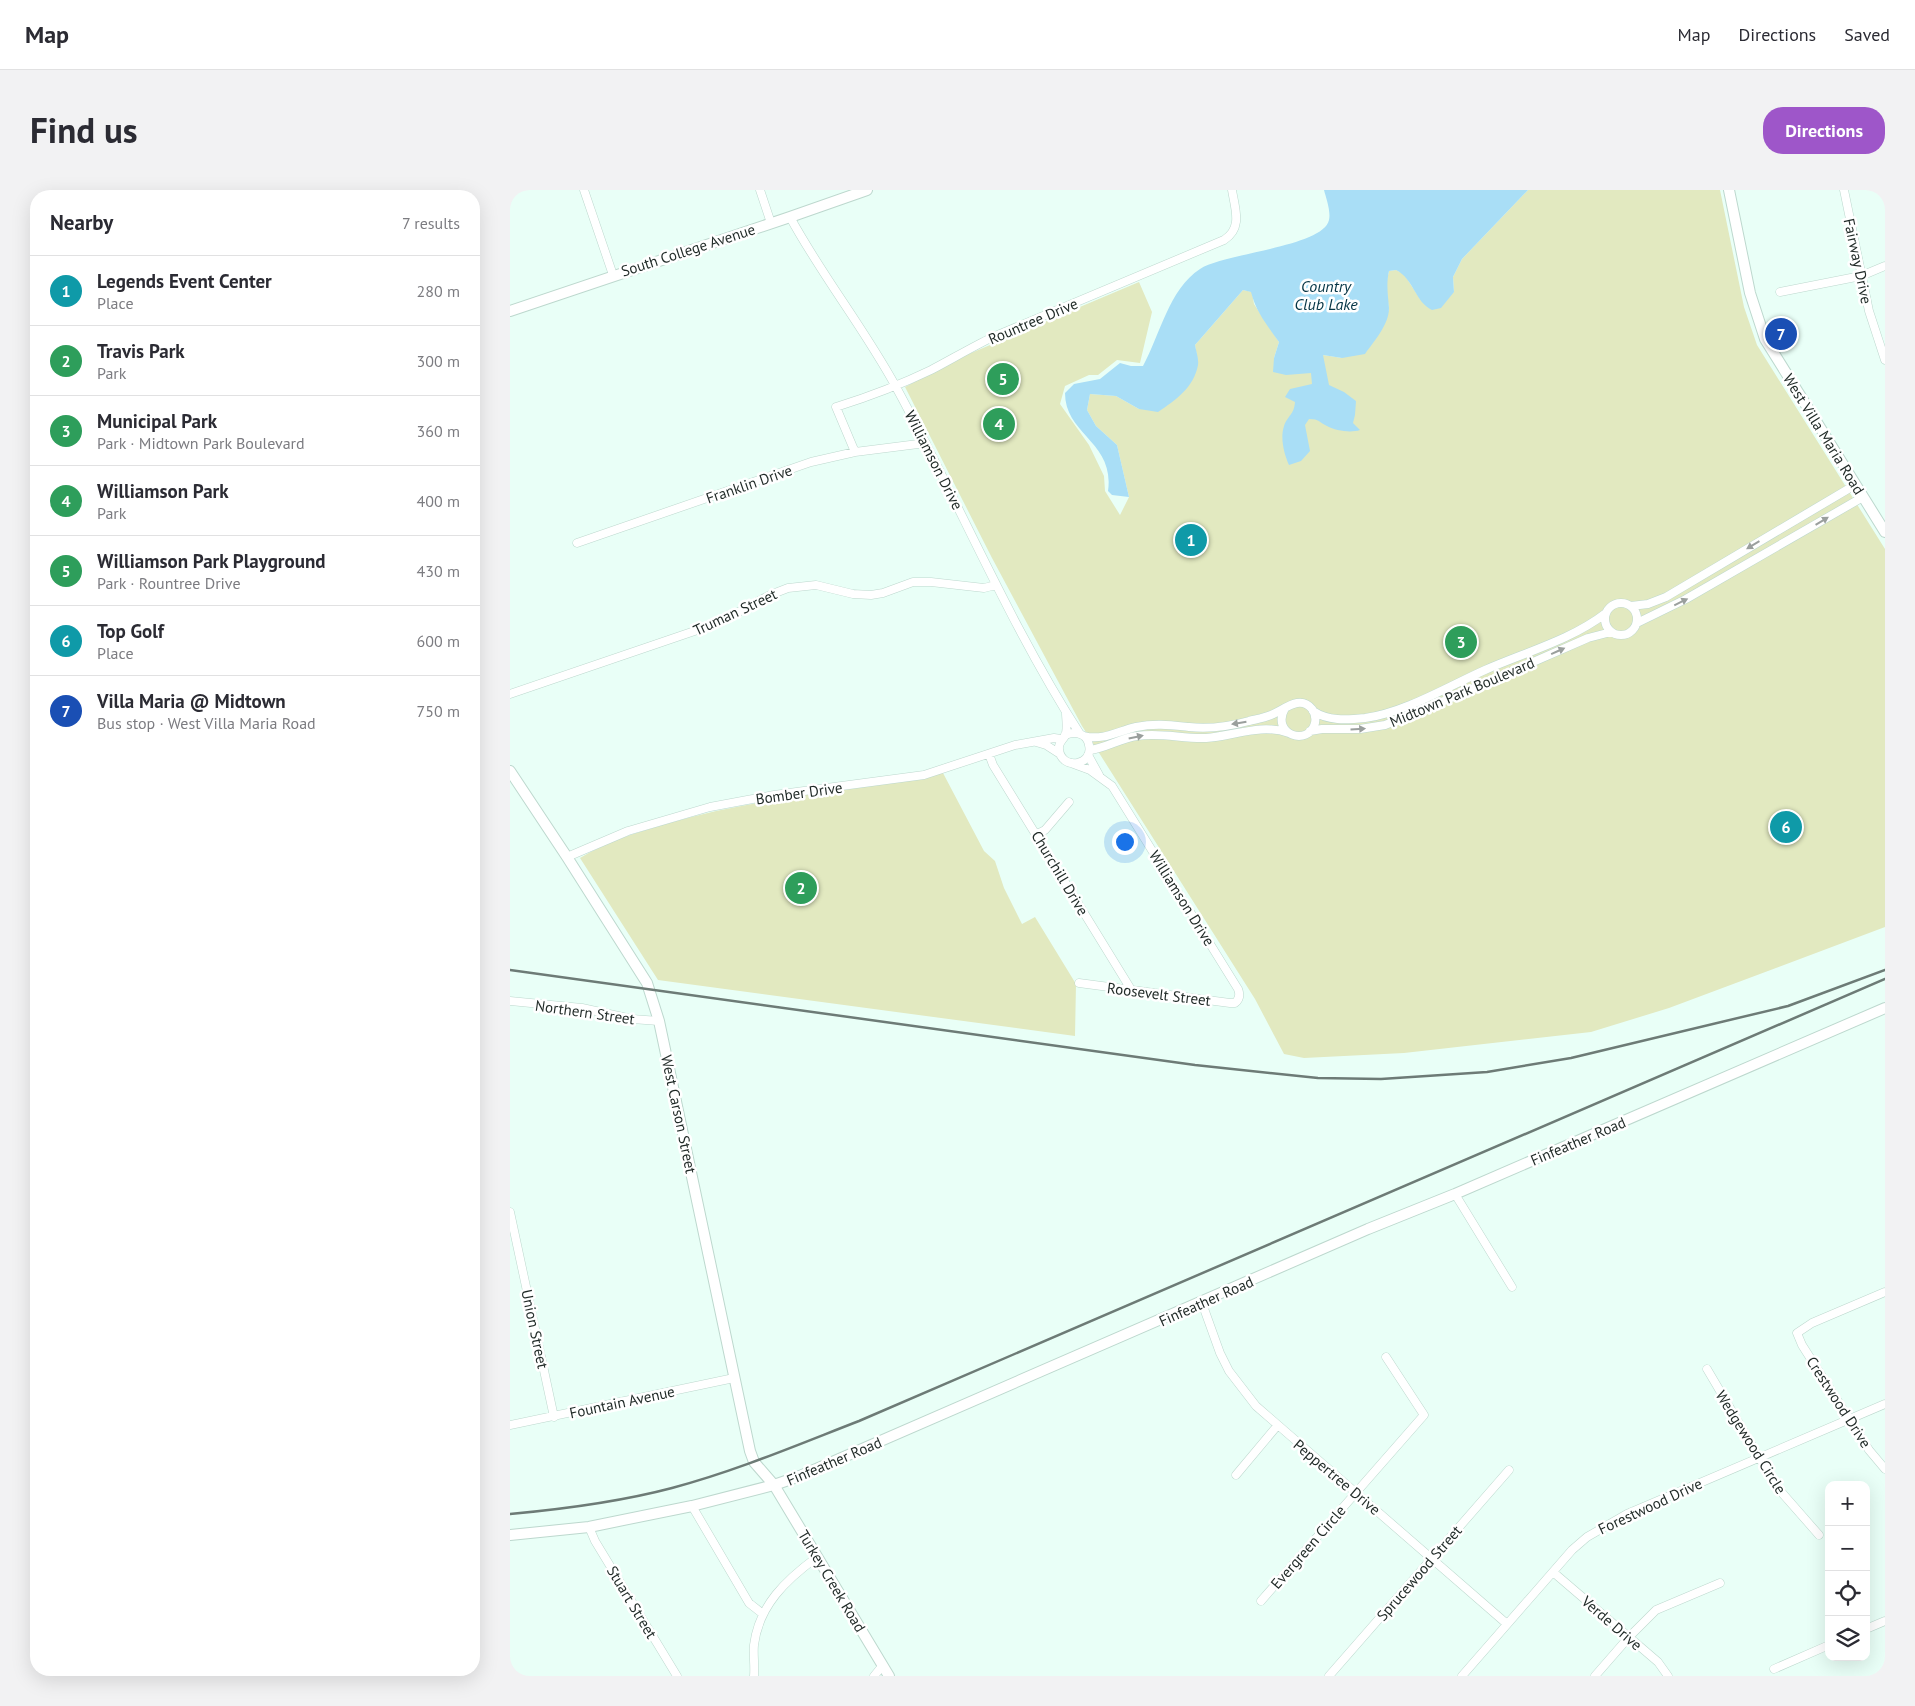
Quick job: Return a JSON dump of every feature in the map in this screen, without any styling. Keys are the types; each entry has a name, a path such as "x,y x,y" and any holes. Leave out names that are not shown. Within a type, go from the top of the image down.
{"street":[{"path":"584,190 613,275"},
{"path":"760,190 771,223"},
{"name":"South College Avenue","path":"510,310 866,190"},
{"name":"Rountree Drive","path":"855,452 836,407 895,386 931,370 993,337 1224,240 1235,231 1236,225 1232,190"},
{"name":"West Villa Maria Road","path":"1730,190 1750,293 1764,338 1885,532"},
{"name":"Fairway Drive","path":"1844,190 1869,311 1885,360"},
{"name":"Williamson Drive","path":"790,217 895,386 926,443 996,585 1066,711 1082,735"},
{"path":"1780,292 1861,276 1885,266"},
{"name":"Franklin Drive","path":"577,543 811,462 855,452 926,443"},
{"path":"1630,606 1648,604 1666,597 1855,485"},
{"path":"1637,623 1636,614 1630,606 1624,603 1615,604 1606,613 1605,623 1611,632 1621,636 1626,635 1631,632 1637,623 1686,599 1863,497"},
{"name":"Truman Street","path":"510,694 718,623 770,595 788,588 816,585 853,594 871,595 883,593 913,582 931,582 984,588 996,585"},
{"name":"Midtown Park Boulevard","path":"1313,710 1322,717 1332,719 1365,718 1396,710 1573,634 1595,622 1606,613"},
{"name":"Midtown Park Boulevard","path":"1310,732 1322,729 1360,730 1385,725 1588,638 1611,632"},
{"path":"1034,742 1060,754 1071,764 1081,762 1089,753 1134,736 1152,734 1207,738 1272,728 1300,736 1310,732 1315,721 1313,710 1310,706 1300,702 1289,704 1269,716 1231,724 1205,727 1160,723 1133,728 1103,737 1070,733 1063,737"},
{"path":"1285,708 1282,713 1282,724 1289,733"},
{"path":"1060,754 1059,744 1063,737 1066,711"},
{"path":"1082,735 1088,740 1089,753"},
{"name":"Bomber Drive","path":"567,857 628,831 710,807 924,775 1015,746 1063,737"},
{"name":"Williamson Drive","path":"1089,753 1098,775"},
{"name":"Churchill Drive","path":"989,754 993,765 1132,991"},
{"name":"Williamson Drive","path":"1071,764 1098,775 1112,786 1238,989 1240,995 1238,1001"},
{"name":"West Carson Street","path":"510,771 647,983 659,1021 750,1451 754,1462 774,1485"},
{"path":"1037,834 1045,830 1069,802"},
{"name":"Roosevelt Street","path":"1079,983 1230,1003 1238,1001"},
{"name":"Northern Street","path":"510,1002 582,1008 632,1019 659,1021"},
{"name":"Finfeather Road","path":"510,1535 589,1527 692,1506 774,1485 800,1476 1202,1303 1368,1229 1455,1194 1885,1008"},
{"path":"1455,1194 1512,1288"},
{"name":"Union Street","path":"510,1212 554,1417"},
{"name":"Crestwood Drive","path":"1885,1292 1812,1323 1797,1333 1802,1345 1869,1450 1885,1469"},
{"name":"Peppertree Drive","path":"1202,1303 1220,1353 1229,1371 1256,1406 1507,1624"},
{"name":"Evergreen Circle","path":"1261,1601 1424,1415 1386,1357"},
{"name":"Wedgewood Circle","path":"1707,1369 1783,1494 1819,1535"},
{"name":"Fountain Avenue","path":"510,1425 734,1378"},
{"name":"Forestwood Drive","path":"1462,1676 1553,1572 1587,1537 1605,1525 1760,1456 1885,1404"},
{"path":"1236,1475 1278,1426"},
{"name":"Sprucewood Street","path":"1329,1676 1509,1470"},
{"name":"Turkey Creek Road","path":"774,1485 890,1676"},
{"path":"692,1506 749,1603 763,1614"},
{"name":"Stuart Street","path":"589,1527 595,1541 677,1676"},
{"path":"754,1676 754,1646 763,1614 773,1596 783,1584 817,1556"},
{"name":"Verde Drive","path":"1553,1572 1658,1662 1668,1676"},
{"path":"1595,1676 1656,1610 1720,1583"},
{"path":"1870,1627 1885,1621"},
{"path":"1774,1668 1825,1647"},
{"path":"874,1676 883,1665"}],"green space":[{"path":"1528,190 1720,190 1744,307 1757,345 1885,549 1885,927 1669,1008 1591,1032 1404,1053 1304,1058 1284,1054 1255,999 1082,726 992,558 905,387 964,356 1139,282 1152,312 1140,363 1117,360 1098,375 1089,375 1065,386 1060,404 1089,445 1104,476 1105,491 1120,515 1129,497 1117,445 1096,426 1087,410 1090,394 1116,396 1139,409 1198,363 1195,345 1243,290 1252,292 1254,304 1279,342 1274,358 1323,355 1342,358 1389,310 1386,284 1389,271 1396,270 1404,274 1420,299 1454,292 1453,277 1462,259"},
{"path":"943,773 984,851 995,861 1004,888 1022,924 1035,917 1076,984 1075,1036 658,980 580,858 623,838 657,826 703,814 771,800"}],"water":[{"name":"Country Club Lake","path":"1324,190 1528,190 1462,259 1453,277 1454,292 1441,308 1432,310 1426,306 1402,274 1396,270 1389,271 1387,321 1365,354 1342,358 1323,355 1329,385 1344,392 1356,401 1353,423 1360,430 1339,430 1324,425 1317,420 1309,419 1305,425 1310,451 1301,461 1289,465 1284,451 1283,431 1295,402 1285,397 1290,389 1312,384 1311,373 1286,375 1273,372 1274,358 1279,342 1259,312 1251,292 1243,290 1195,345 1198,363 1193,380 1178,398 1158,412 1139,409 1116,396 1090,394 1087,410 1096,426 1117,445 1129,497 1112,495 1108,491 1108,474 1104,461 1073,419 1067,407 1065,393 1074,384 1100,379 1120,363 1131,366 1143,366 1166,313 1180,288 1200,269 1229,258 1292,243 1310,237 1323,229 1329,220"}],"railway":[{"path":"510,970 1195,1065 1318,1078 1381,1079 1487,1072 1571,1058 1788,1006 1885,970"},
{"path":"510,1514 592,1504 672,1488 743,1466 859,1421 1885,979"}],"place":[{"name":"Villa Maria @ Midtown","path":"1781,334"},
{"name":"Williamson Park Playground","path":"1003,379"},
{"name":"Williamson Park","path":"999,424"},
{"name":"Legends Event Center","path":"1191,540"},
{"name":"Municipal Park","path":"1461,642"},
{"name":"Top Golf","path":"1786,827"},
{"name":"Travis Park","path":"801,888"}]}
